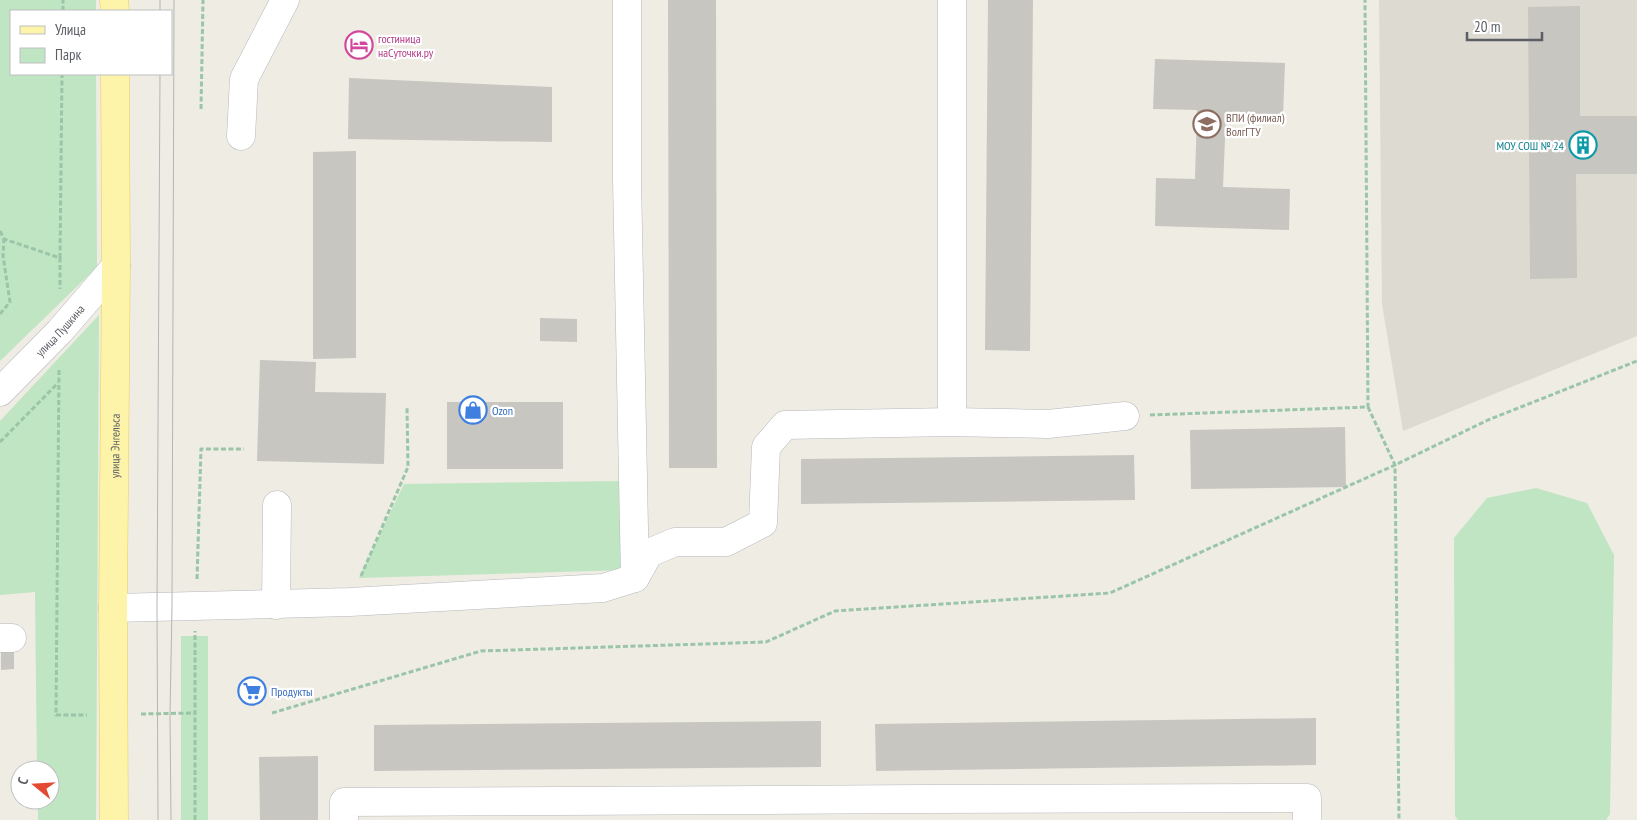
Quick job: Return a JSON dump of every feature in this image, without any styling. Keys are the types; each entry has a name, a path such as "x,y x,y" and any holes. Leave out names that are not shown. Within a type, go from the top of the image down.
{"main road":[{"name":"улица Энгельса","path":"114,820 115,75"}],"street":[{"path":"241,136 244,79 285,0"},
{"path":"627,0 627,180 635,578"},
{"path":"952,0 952,422"},
{"name":"улица Пушкина","path":"0,392 60,331 116,266"},
{"path":"114,608 350,602 603,588 635,578 649,553 675,542 726,542 763,523 766,447 785,425 952,422 1048,424 1125,416"},
{"path":"276,605 277,505"},
{"path":"344,820 344,802 540,810 1073,810 1307,798 1307,820"}],"path":[{"path":"200,109 203,0"},
{"path":"1365,0 1368,407 1395,465 1399,820"},
{"path":"62,75 56,715 87,715"},
{"path":"0,231 4,239 3,256 10,302 0,314"},
{"path":"4,239 60,258"},
{"path":"272,713 481,651 766,642 835,610 1110,593 1395,465 1488,420 1637,361"},
{"path":"0,442 58,383"},
{"path":"350,602 408,467 408,407"},
{"path":"1125,416 1368,407"},
{"path":"141,714 195,713"}],"shaded area":[{"path":"1379,0 1637,0 1637,336 1403,431 1382,304"}],"green space":[{"path":"0,0 96,0 96,10 10,10 10,75 96,75 97,267 0,361"},
{"path":"99,315 96,820 38,820 38,810 60,810 60,760 37,760 35,592 0,595 0,421"},
{"path":"623,481 626,570 359,578 404,484"},
{"path":"1536,488 1587,503 1614,555 1610,814 1606,820 1458,820 1455,816 1454,538 1487,498"},
{"path":"181,636 208,636 208,820 181,820"}],"building":[{"path":"668,0 716,0 717,468 669,468"},
{"path":"988,0 1033,0 1030,351 985,350"},
{"name":"МОУ СОШ № 24","path":"1580,6 1580,116 1637,116 1637,174 1576,174 1577,278 1530,279 1528,7"},
{"path":"1155,59 1285,63 1283,116 1226,114 1223,187 1290,189 1289,230 1155,226 1156,178 1195,179 1197,110 1153,109"},
{"path":"349,78 552,87 552,142 348,139"},
{"path":"356,151 356,358 313,359 313,152"},
{"path":"540,318 577,319 577,342 540,341"},
{"path":"260,360 316,362 315,392 386,393 384,464 257,461"},
{"path":"447,402 563,402 563,469 447,469"},
{"path":"1345,427 1346,487 1191,489 1190,430"},
{"path":"1134,455 1135,500 801,504 801,459"},
{"path":"14,651 14,669 1,670 1,652"},
{"path":"1316,718 1316,765 876,771 875,724"},
{"path":"821,721 821,767 374,771 374,725"},
{"path":"318,756 318,820 260,820 259,757"}],"tram line":[{"path":"160,0 160,10"},
{"path":"171,820 174,0"},
{"path":"158,820 157,607 160,75"}],"place":[{"name":"гостиница наСуточки.ру","path":"359,45"},
{"name":"ВПИ (филиал) ВолгГТУ","path":"1207,124"},
{"name":"МОУ СОШ № 24","path":"1583,145"},
{"name":"Ozon","path":"473,410"},
{"name":"Продукты","path":"252,691"}]}
